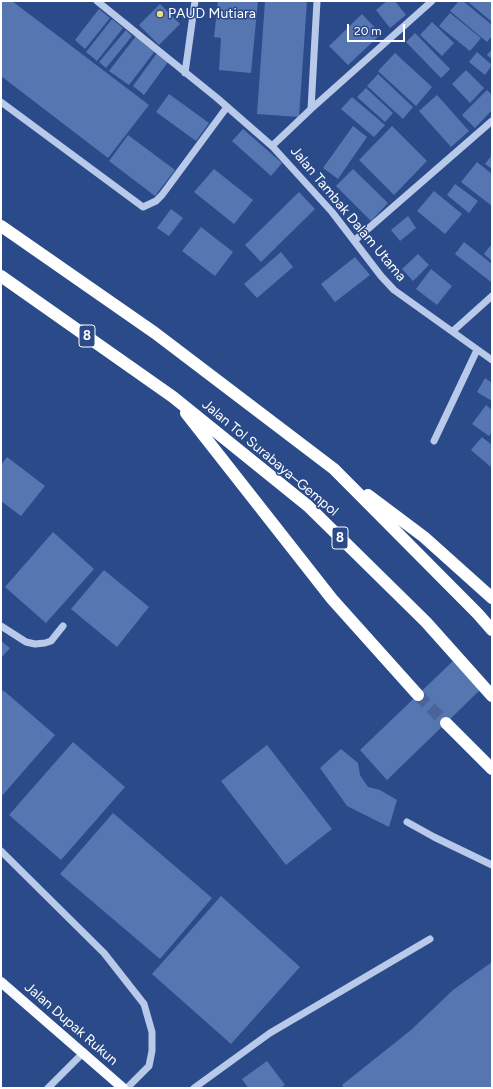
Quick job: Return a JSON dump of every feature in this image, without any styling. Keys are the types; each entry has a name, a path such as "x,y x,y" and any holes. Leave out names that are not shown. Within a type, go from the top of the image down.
{"highway":[{"name":"Jalan Tol Surabaya–Gempol","path":"1,226 155,334 334,468 492,630"},
{"name":"Jalan Tol Surabaya–Gempol","path":"1,276 173,397 308,506 426,622 492,696"},
{"path":"173,397 332,600 418,695"},
{"path":"334,468 424,537 492,598"},
{"path":"446,723 492,769"}],"main road":[{"name":"Jalan Dupak Rukun","path":"1,982 84,1052 123,1088"}],"street":[{"name":"Jalan Tambak Dalam Utama","path":"97,1 227,107 272,146 332,212 391,288 492,360"},
{"path":"185,73 195,1"},
{"path":"312,109 317,1"},
{"path":"272,146 432,1"},
{"path":"1,102 143,207 156,201 162,195 227,107"},
{"path":"354,241 492,121"},
{"path":"453,331 492,296"},
{"path":"434,441 477,350"},
{"path":"1,626 26,642 45,644 51,641 63,626"},
{"path":"407,822 492,865"},
{"path":"1,851 104,953 144,1004 152,1032 152,1051 149,1066 127,1088"},
{"path":"194,1088 270,1033 430,939"},
{"path":"48,1088 84,1052"}],"building":[{"path":"1,1 12,1 149,105 108,158 1,76"},
{"path":"218,1 258,1 251,73 219,70 221,38 214,37"},
{"path":"265,1 307,1 299,117 257,114"},
{"path":"387,1 395,1 406,15 390,28 376,10"},
{"path":"459,1 463,1 492,25 492,36 487,42 450,11"},
{"path":"467,1 492,1 492,22"},
{"name":"PAUD Mutiara","path":"160,4 180,24 159,45 139,25"},
{"path":"99,9 110,18 85,49 75,40"},
{"path":"450,13 481,38 470,51 439,26"},
{"path":"362,14 381,34 348,65 329,46"},
{"path":"112,19 123,28 97,61 86,52"},
{"path":"432,22 454,43 442,56 420,35"},
{"path":"126,30 132,36 106,68 99,62"},
{"path":"415,33 450,69 441,78 406,42"},
{"path":"136,36 155,51 129,85 109,71"},
{"path":"492,49 492,59 487,55"},
{"path":"477,52 492,65 485,75 469,62"},
{"path":"157,53 168,62 144,95 133,86"},
{"path":"395,53 432,87 416,106 378,71"},
{"path":"466,70 484,88 470,103 452,84"},
{"path":"378,74 413,107 403,119 367,86"},
{"path":"366,88 393,113 385,122 357,97"},
{"path":"487,90 492,95 492,110 475,128 462,115"},
{"path":"169,94 209,123 196,141 156,112"},
{"path":"437,95 469,131 451,147 419,111"},
{"path":"352,97 385,125 374,137 341,109"},
{"path":"353,126 367,137 338,179 323,168"},
{"path":"392,126 427,161 394,195 359,160"},
{"path":"243,129 282,163 271,176 232,141"},
{"path":"128,135 175,170 155,196 109,161"},
{"path":"492,155 492,169 485,164"},
{"path":"477,162 492,174 492,206 461,182"},
{"path":"214,169 253,200 234,224 194,192"},
{"path":"353,169 388,203 371,221 336,186"},
{"path":"455,184 478,201 469,213 447,195"},
{"path":"434,191 462,214 445,234 417,211"},
{"path":"299,192 315,209 261,262 245,245"},
{"path":"171,209 183,218 169,236 157,228"},
{"path":"408,216 416,228 400,241 391,230"},
{"path":"201,227 233,252 215,276 182,251"},
{"path":"464,242 492,264 491,282 455,254"},
{"path":"491,245 492,246 492,261 484,254"},
{"path":"281,252 293,267 257,298 244,284"},
{"path":"418,254 429,265 413,281 402,269"},
{"path":"355,257 370,275 335,302 321,284"},
{"path":"431,269 452,286 437,305 416,289"},
{"path":"485,378 492,383 492,401 477,392"},
{"path":"486,405 492,410 492,432 489,436 472,424"},
{"path":"482,437 492,445 492,468 471,450"},
{"path":"7,457 45,486 21,516 1,501 1,465"},
{"path":"53,532 94,569 46,623 5,587"},
{"path":"104,570 149,607 117,647 71,609"},
{"path":"1,641 10,648 1,658"},
{"path":"453,661 480,690 387,780 360,750"},
{"path":"3,690 55,735 1,797 1,693"},
{"path":"73,742 125,787 61,860 9,815"},
{"path":"267,745 332,829 286,865 221,781"},
{"path":"341,749 358,763 360,775 368,787 380,790 397,800 389,827 347,806 320,768"},
{"path":"113,813 212,898 160,959 60,874"},
{"path":"221,896 300,967 231,1044 152,974"},
{"path":"492,962 492,1088 344,1088 342,1085 411,1030 453,990"},
{"path":"267,1061 285,1085 281,1088 248,1088 242,1079"}],"tunnel":[{"path":"418,695 446,723"}],"place":[{"name":"PAUD Mutiara","path":"160,14"}]}
